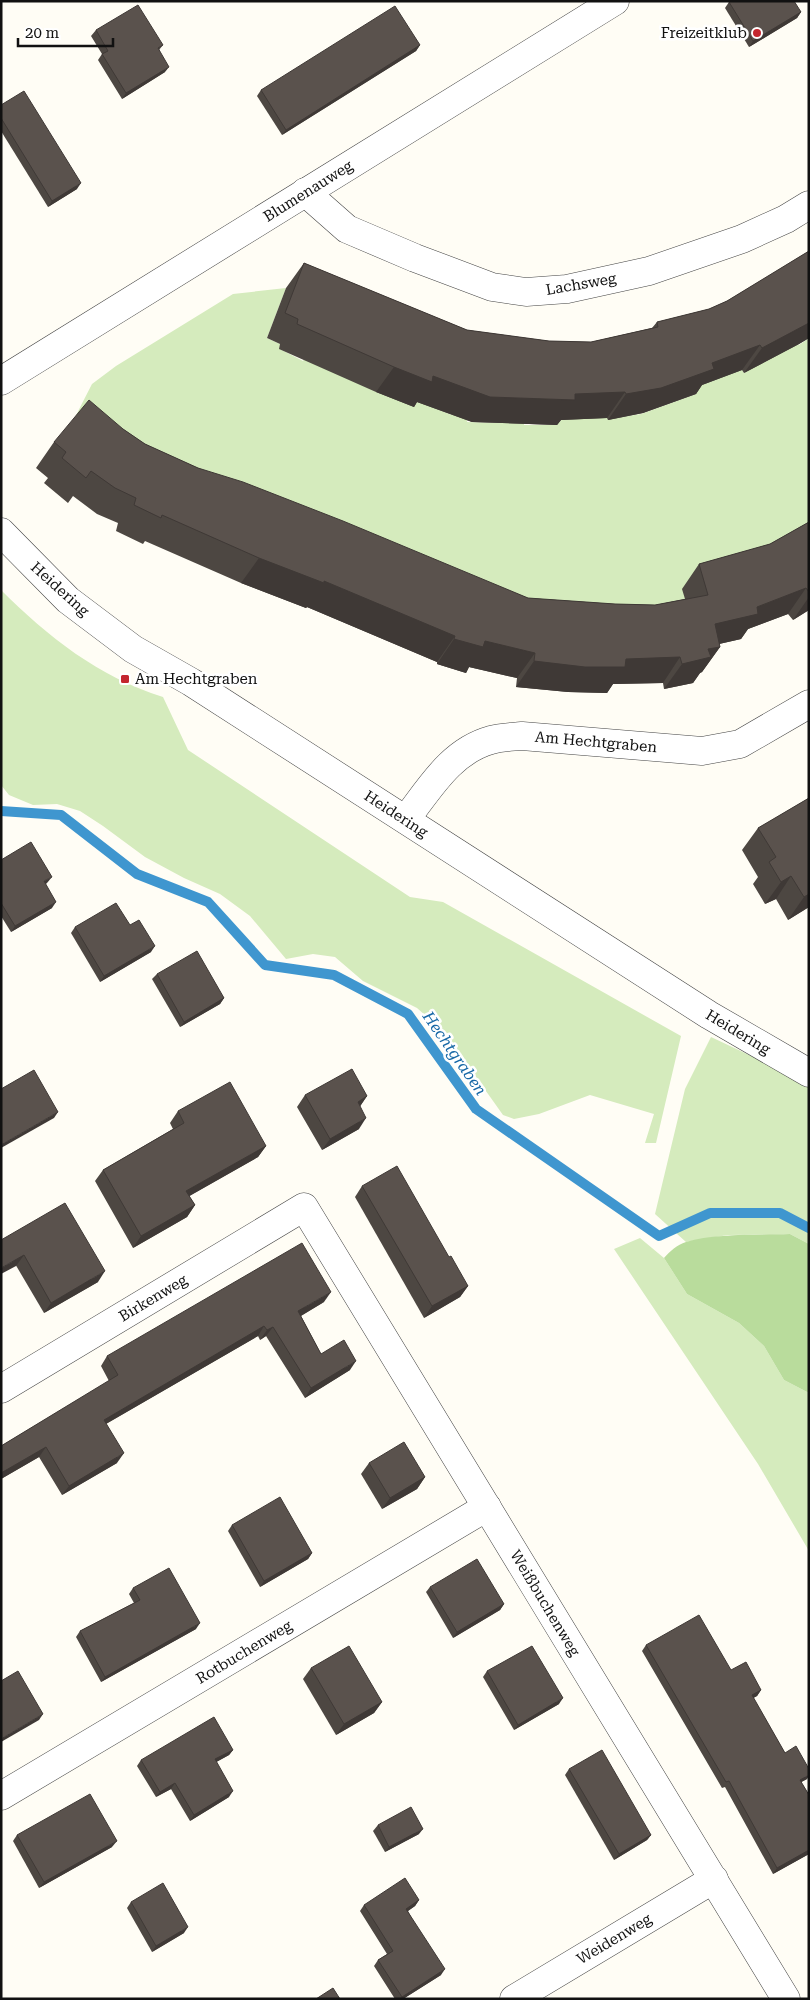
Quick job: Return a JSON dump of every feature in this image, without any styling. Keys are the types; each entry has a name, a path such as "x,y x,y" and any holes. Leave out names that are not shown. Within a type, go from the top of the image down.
{"street":[{"name":"Blumenauweg","path":"1,381 615,1"},
{"name":"Lachsweg","path":"306,192 347,228 415,258 492,286 526,292 567,290 649,271 742,239 809,206"},
{"name":"Heidering","path":"1,532 68,600 134,649 191,682 709,1015 809,1073"},
{"name":"Am Hechtgraben","path":"406,819 443,770 453,760 481,743 493,739 522,736 702,751 740,744 809,704"},
{"name":"Birkenweg","path":"1,1389 304,1207"},
{"name":"Weißbuchenweg","path":"304,1207 407,1373 786,1999"},
{"name":"Rotbuchenweg","path":"1,1796 487,1507"},
{"name":"Weidenweg","path":"514,1999 714,1879"}],"green space":[{"path":"286,288 267,338 280,344 280,349 303,361 305,356 452,415 467,415 467,422 502,423 524,418 524,425 557,425 557,419 606,414 608,419 641,414 696,394 694,388 741,368 744,373 794,340 799,345 809,338 809,537 690,620 597,629 71,425 92,384 116,366 233,294"},
{"path":"1,590 37,624 76,654 117,678 163,697 188,750 410,897 443,902 681,1036 656,1143 645,1143 654,1114 590,1095 539,1114 514,1119 503,1115 444,1032 417,1008 363,981 335,957 313,954 286,959 250,916 220,894 184,878 145,857 80,811 57,804 33,805 9,795 1,785"},
{"path":"711,1037 809,1083 809,1244 790,1234 728,1235 686,1242 655,1214 685,1089"},
{"path":"790,1234 809,1244 809,1393 784,1380 764,1346 739,1323 687,1294 664,1258 680,1245 698,1239 737,1235"},
{"path":"640,1238 664,1258 687,1294 739,1323 764,1346 784,1380 809,1393 809,1551 758,1464 614,1249"}],"building":[{"name":"Freizeitklub","path":"730,1 794,1 801,12 753,41"},
{"path":"138,5 163,45 158,48 169,67 126,93 102,54 108,51 96,30"},
{"path":"395,6 420,45 286,130 261,90"},
{"path":"24,91 81,183 52,201 1,118 1,105"},
{"path":"809,251 809,323 762,348 760,345 712,363 714,369 661,388 626,394 625,392 575,394 575,400 490,397 433,376 432,382 394,367 297,324 298,319 285,313 304,263 467,330 549,341 591,342 658,327 657,322 709,309 727,301"},
{"path":"89,400 123,429 145,444 198,468 243,482 343,521 528,598 655,605 708,595 699,564 770,544 809,522 809,592 806,588 757,607 758,614 715,624 720,647 708,649 711,657 682,664 680,657 626,659 625,667 585,667 534,661 535,653 485,641 483,647 454,639 455,636 324,581 324,583 259,558 162,515 161,518 134,505 136,498 115,488 91,471 86,478 62,458 66,452 54,442"},
{"path":"809,798 809,894 804,897 791,876 781,882 769,862 776,857 758,828"},
{"path":"31,842 52,877 44,881 56,902 15,926 1,903 1,860"},
{"path":"116,903 130,925 139,920 155,946 104,976 75,927"},
{"path":"197,951 224,998 184,1022 157,974"},
{"path":"352,1069 367,1096 358,1102 366,1118 330,1139 305,1095"},
{"path":"34,1070 58,1112 1,1145 1,1089"},
{"path":"230,1082 266,1146 186,1191 195,1205 141,1236 103,1170 184,1123 178,1111"},
{"path":"397,1166 449,1257 451,1256 468,1286 432,1306 362,1186"},
{"path":"65,1203 105,1271 51,1303 24,1255 1,1268 1,1240"},
{"path":"302,1243 331,1292 298,1311 321,1354 344,1340 356,1361 311,1388 273,1327 267,1330 264,1326 104,1420 124,1453 69,1486 46,1447 1,1473 1,1446 118,1375 107,1356"},
{"path":"404,1442 425,1477 390,1498 369,1463"},
{"path":"280,1497 312,1553 264,1581 232,1525"},
{"path":"477,1559 504,1604 457,1632 430,1587"},
{"path":"169,1568 200,1623 105,1677 80,1631 140,1600 133,1588"},
{"path":"699,1615 731,1670 746,1662 761,1690 752,1695 785,1753 796,1746 809,1769 809,1775 800,1780 809,1795 809,1850 777,1868 729,1781 726,1782 646,1645"},
{"path":"349,1646 382,1702 344,1724 311,1668"},
{"path":"532,1646 563,1698 518,1725 487,1671"},
{"path":"18,1671 43,1714 1,1739 1,1681"},
{"path":"214,1717 233,1750 215,1759 233,1791 194,1815 175,1783 160,1792 141,1760"},
{"path":"602,1750 651,1835 619,1854 569,1769"},
{"path":"90,1794 117,1841 44,1882 17,1835"},
{"path":"411,1807 423,1829 389,1847 378,1825"},
{"path":"405,1878 419,1900 406,1909 445,1969 402,1997 378,1960 393,1951 364,1905"},
{"path":"163,1883 188,1927 156,1946 131,1902"},
{"path":"333,1988 340,1999 316,1999"}],"waterway":[{"name":"Hechtgraben","path":"1,811 61,815 137,874 208,902 265,965 334,975 408,1014 476,1109 659,1236 710,1213 780,1213 809,1228"}],"place":[{"name":"Freizeitklub","path":"757,33"},
{"name":"Am Hechtgraben","path":"125,679"}]}
